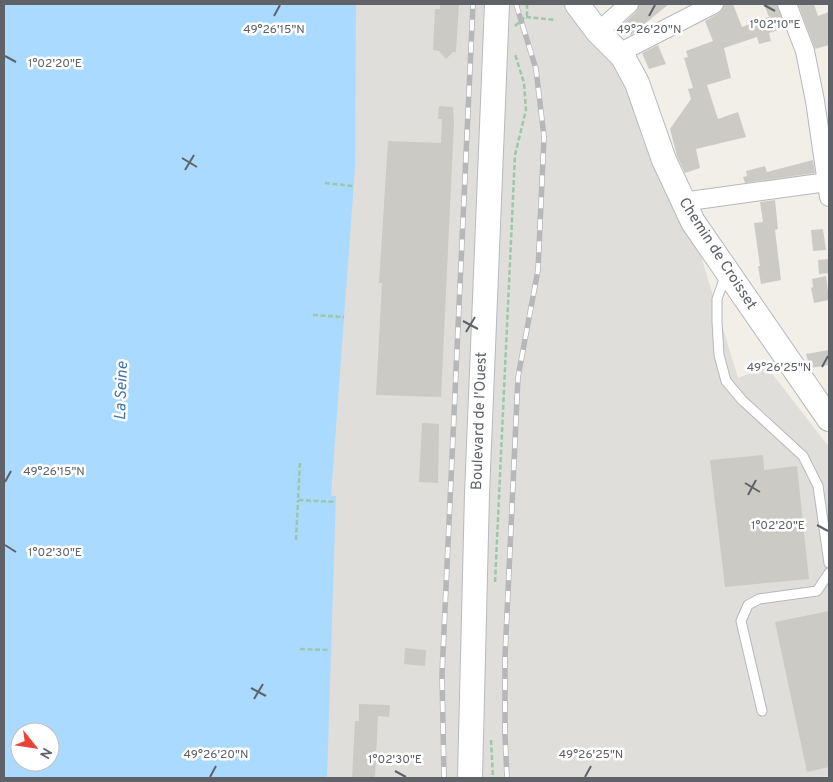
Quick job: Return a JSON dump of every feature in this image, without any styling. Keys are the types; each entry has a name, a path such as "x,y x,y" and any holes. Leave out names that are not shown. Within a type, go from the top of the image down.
{"main road":[{"name":"Boulevard de l'Ouest","path":"470,778 477,504 497,4"},
{"name":"Chemin de Croisset","path":"577,4 598,32 619,53 637,83 664,160 682,202 727,272 829,419"}],"street":[{"path":"598,32 629,4"},
{"path":"619,53 714,4"},
{"path":"682,202 828,190 815,101 804,51 787,4"}],"lane":[{"path":"727,272 717,299 719,355 726,381 742,400 803,456 818,486 829,563"},
{"path":"762,711 741,621 748,605 759,599 817,591 829,572"}],"path":[{"path":"514,31 515,26 526,17 528,12 527,4"},
{"path":"526,17 556,20"},
{"path":"495,584 515,155 526,110 524,83 514,52"},
{"path":"325,183 353,186"},
{"path":"313,315 344,317"},
{"path":"296,540 300,463"},
{"path":"298,500 336,502"},
{"path":"300,649 330,650"},
{"path":"491,737 493,778"}],"shaded area":[{"path":"313,4 585,4 664,134 738,378 767,367 829,447 829,778 288,778"}],"water":[{"name":"La Seine","path":"4,4 356,4 355,168 331,496 336,496 327,778 4,778"}],"building":[{"path":"440,4 459,4 456,52 453,52 446,59 439,51 433,50 435,9 440,9"},
{"path":"639,4 669,4 631,35 624,23 636,12"},
{"path":"725,4 733,4 742,27 769,17 764,4 777,4 785,28 769,33 771,41 759,44 757,37 724,48 731,78 707,85 718,119 738,112 746,137 696,149 700,168 685,173 677,156 670,129 691,99 688,89 693,88 684,58 688,57 686,51 713,41 705,21 719,13"},
{"path":"798,4 814,4 818,16 829,12 829,45 815,49"},
{"path":"658,45 666,64 649,69 642,53"},
{"path":"439,106 453,107 454,123 441,397 376,395 382,283 379,283 388,141 441,143 442,119 438,119"},
{"path":"813,160 815,173 745,183 743,177 747,176 746,171 765,166 767,172"},
{"path":"775,200 778,229 775,230 781,280 761,284 754,223 763,222 760,202"},
{"path":"823,229 826,250 813,251 811,230"},
{"path":"829,259 829,273 819,274 818,260"},
{"path":"826,276 829,300 814,303 811,288 813,287 812,279"},
{"path":"829,350 829,365 810,368 806,354"},
{"path":"422,423 439,424 438,483 419,482"},
{"path":"763,455 764,470 797,466 809,579 725,587 710,460"},
{"path":"829,611 829,767 807,772 775,622"},
{"path":"405,648 426,650 425,666 404,664"},
{"path":"359,704 390,705 389,717 378,716 375,778 352,778 355,721 359,721"}],"railway":[{"path":"444,778 442,674 473,4"},
{"path":"507,778 505,657 518,377 538,270 544,137 536,69 516,4"}]}
